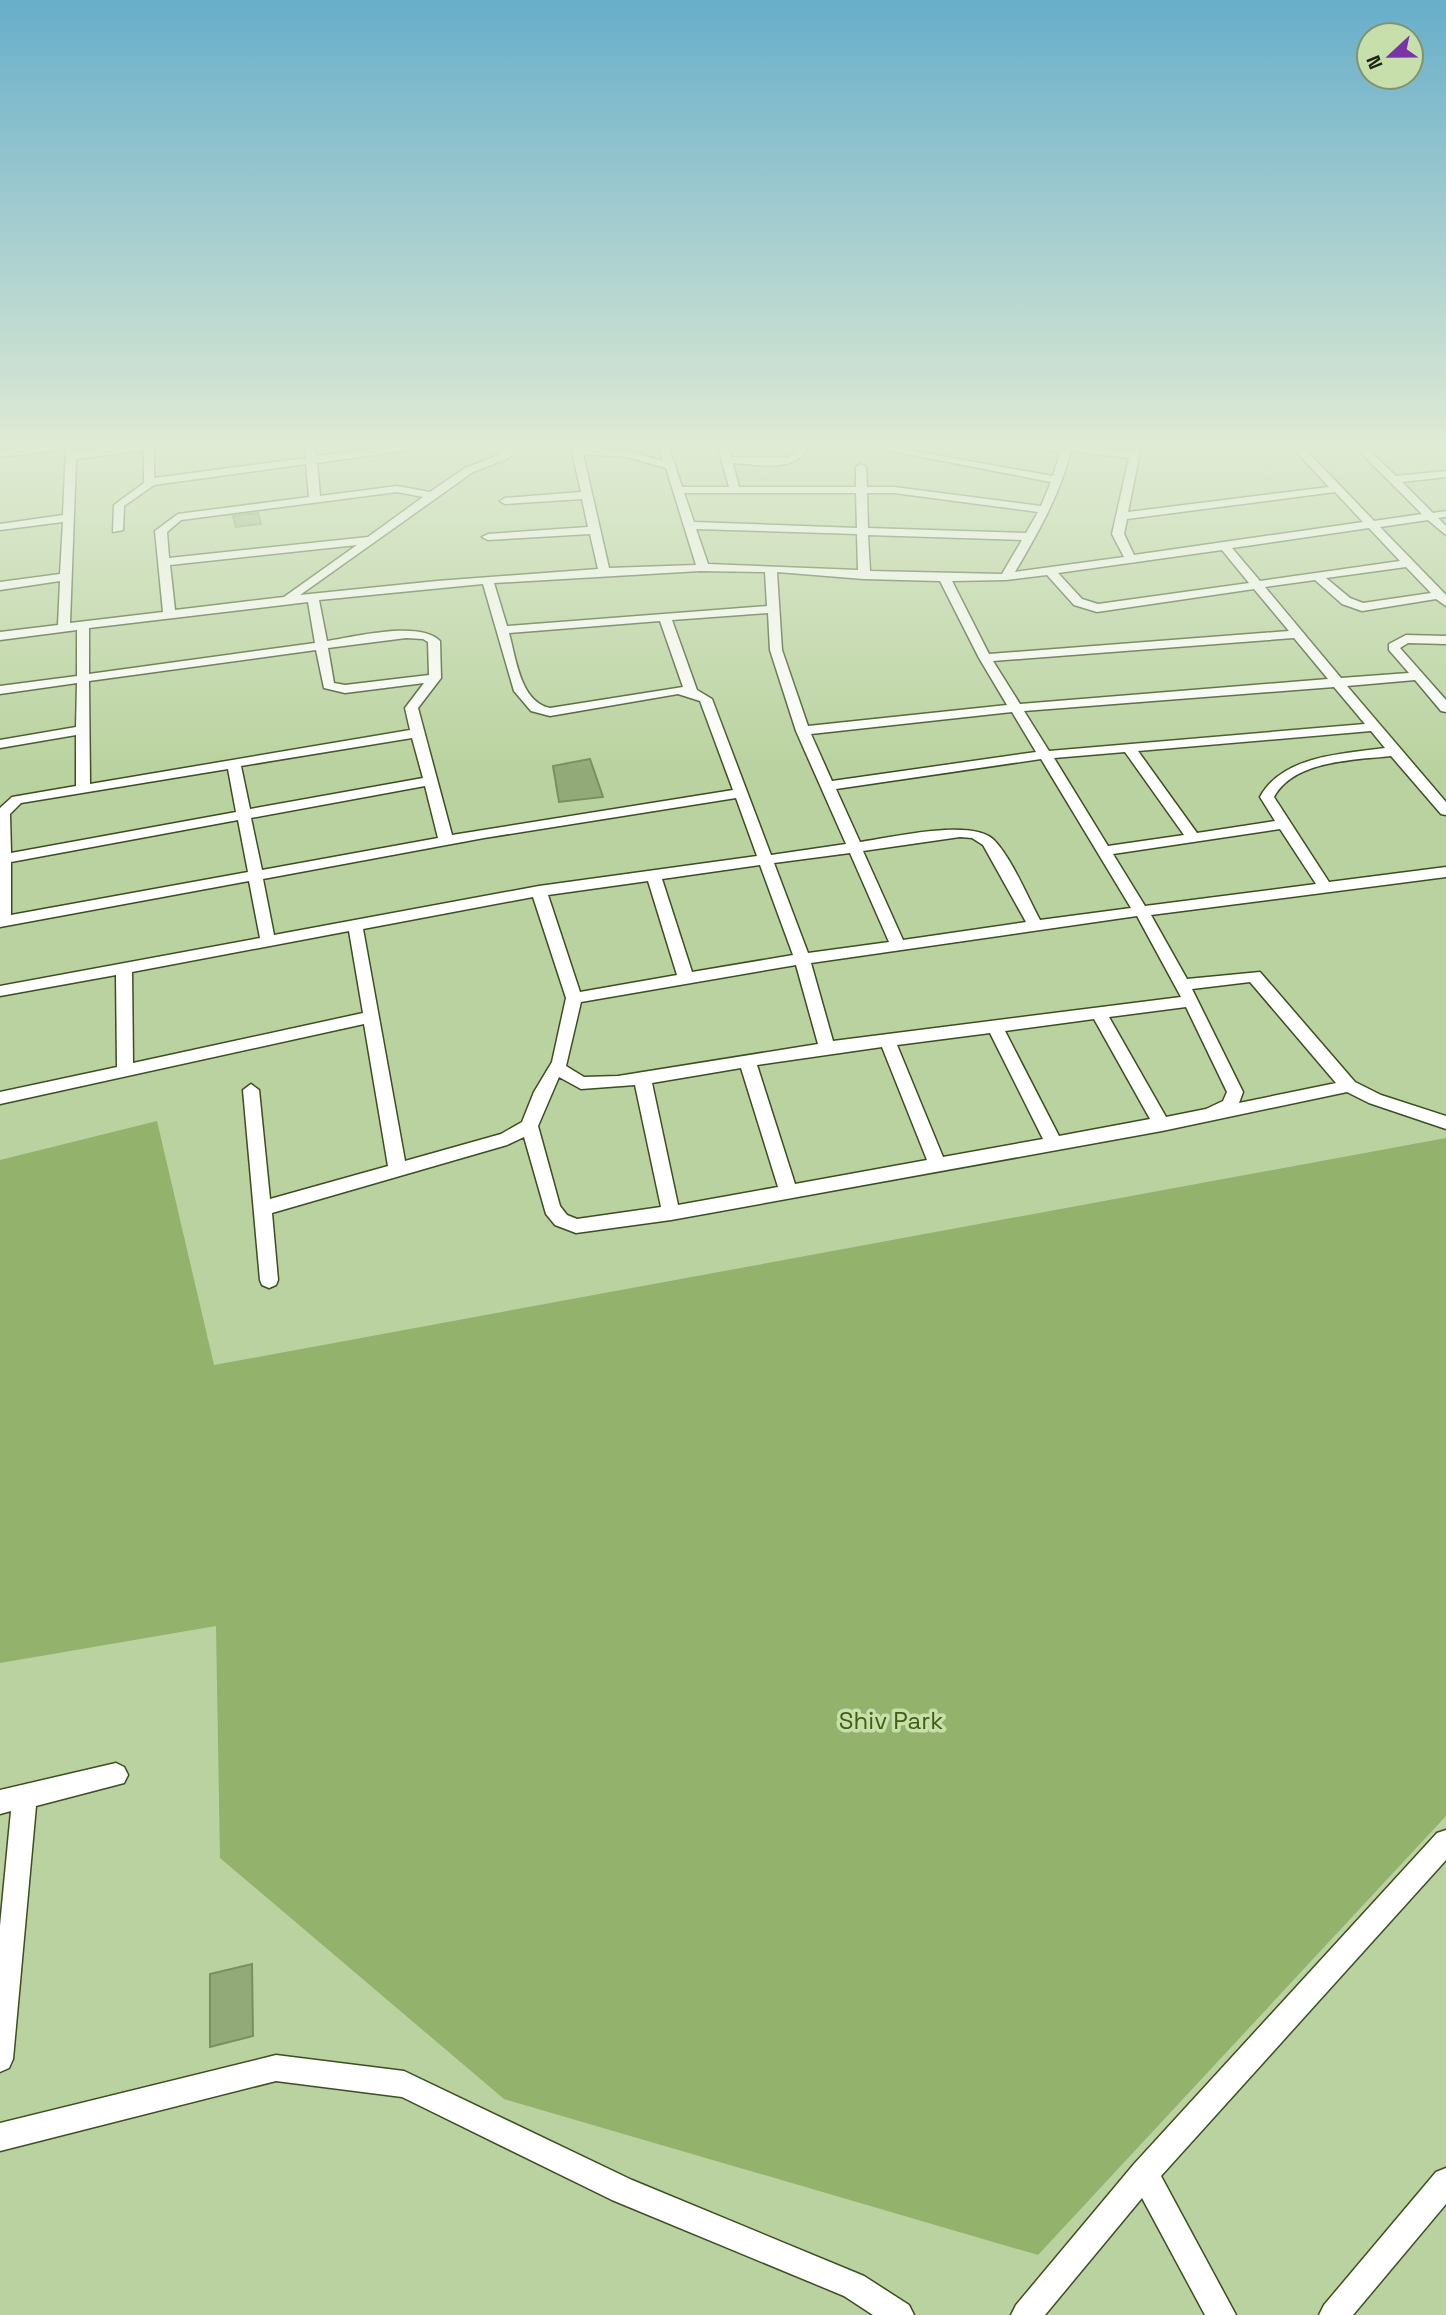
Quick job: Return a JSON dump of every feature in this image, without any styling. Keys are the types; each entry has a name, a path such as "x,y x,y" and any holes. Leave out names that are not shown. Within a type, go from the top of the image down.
{"street":[{"path":"64,628 67,555"},
{"path":"163,555 169,615"},
{"path":"164,562 230,555"},
{"path":"286,600 350,555"},
{"path":"600,555 604,572"},
{"path":"699,555 703,567"},
{"path":"863,555 863,576"},
{"path":"1006,577 1020,555"},
{"path":"0,636 313,597 604,572 703,567 945,580 1006,577 1151,555"},
{"path":"1232,555 1446,811"},
{"path":"1400,555 1442,598"},
{"path":"1049,570 1078,602 1097,608 1408,563"},
{"path":"771,570 776,650 803,732 898,945"},
{"path":"0,586 66,577"},
{"path":"1318,577 1346,601 1362,607 1442,598"},
{"path":"945,580 985,658 1141,911 1191,1001 1235,1092 1230,1105 1210,1115"},
{"path":"488,582 520,691 529,704 539,710 570,709 662,692 691,692 706,699 763,861 802,959 827,1048"},
{"path":"313,597 328,685 335,689 435,678"},
{"path":"502,630 774,609"},
{"path":"665,617 691,692"},
{"path":"83,626 83,787"},
{"path":"0,690 406,634 426,635 434,641 435,678 411,708 446,841"},
{"path":"985,658 1298,634"},
{"path":"1444,703 1393,647 1395,643 1406,639 1446,640"},
{"path":"803,732 1016,708 1419,676"},
{"path":"828,786 1044,755 1374,727"},
{"path":"0,744 83,730"},
{"path":"417,733 27,796 7,807 3,813 2,922 257,874 740,793"},
{"path":"1129,748 1193,837"},
{"path":"1325,887 1266,797 1275,781 1314,765 1395,751"},
{"path":"234,763 268,941"},
{"path":"2,859 430,781"},
{"path":"1104,850 1284,824"},
{"path":"0,991 539,891 960,833 984,837 1036,926"},
{"path":"575,998 898,945 1446,872"},
{"path":"654,875 686,978"},
{"path":"539,891 575,998 556,1068 542,1092 529,1126 552,1209 561,1220 576,1226 671,1213 1162,1125 1349,1086"},
{"path":"355,925 398,1170"},
{"path":"124,968 125,1070"},
{"path":"1182,985 1254,976 1349,1086 1375,1099 1446,1123"},
{"path":"556,1068 581,1083 618,1082 827,1048 1191,1001"},
{"path":"1099,1013 1162,1125"},
{"path":"0,1098 372,1017"},
{"path":"995,1026 1054,1144"},
{"path":"887,1040 938,1165"},
{"path":"747,1061 789,1192"},
{"path":"642,1077 671,1213"},
{"path":"251,1090 269,1280"},
{"path":"263,1208 508,1139 529,1126"},
{"path":"0,2059 12,1799 117,1775"},
{"path":"1026,2315 1144,2174 1446,1842"},
{"path":"0,2137 276,2068 404,2084 622,2190 854,2286 899,2315"},
{"path":"1144,2174 1221,2315"},
{"path":"1334,2315 1446,2182"}],"green space":[{"name":"Shiv Park","path":"157,1121 214,1365 1446,1138 1446,1816 1038,2255 504,2099 220,1858 216,1626 0,1663 0,1160"}],"building":[{"path":"590,759 603,797 559,802 553,766"},
{"path":"252,1964 253,2036 210,2047 210,1974"}]}
